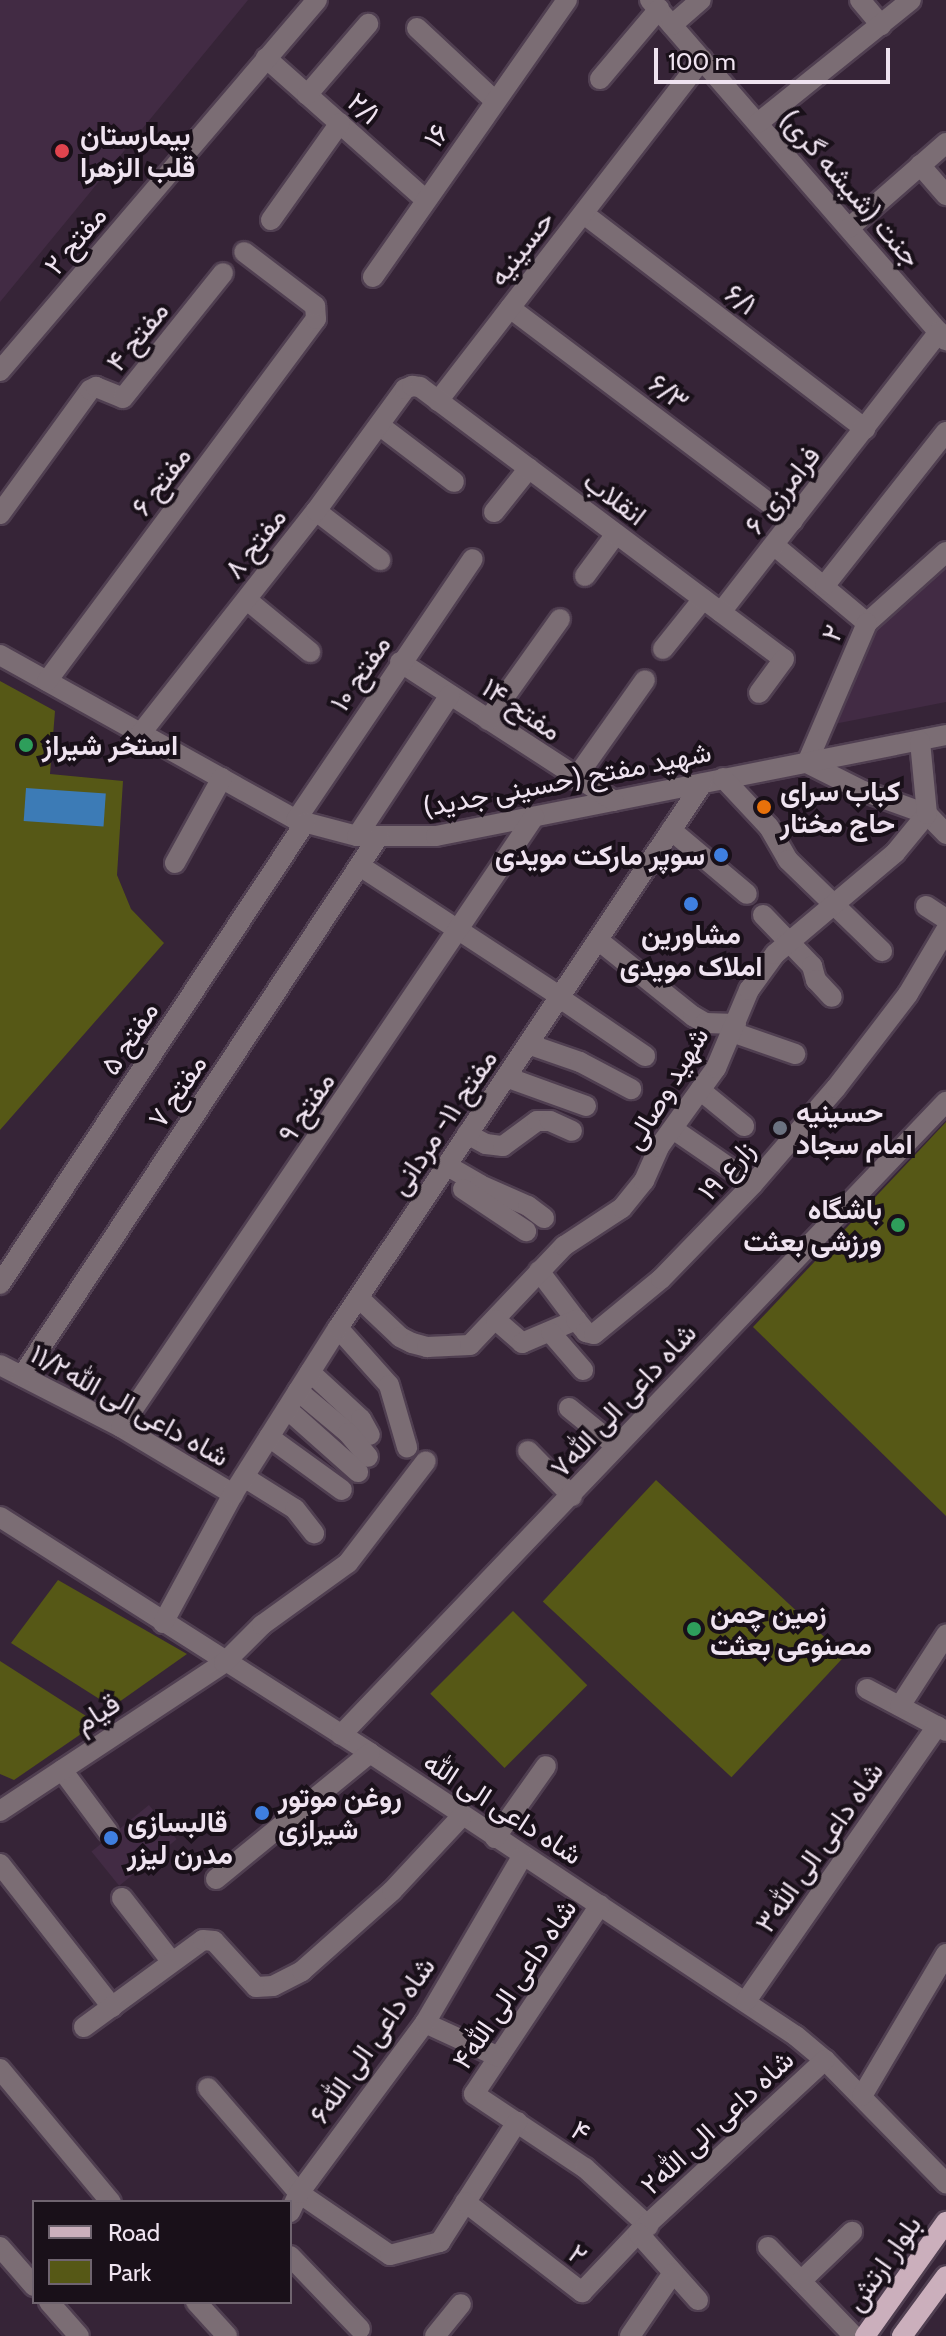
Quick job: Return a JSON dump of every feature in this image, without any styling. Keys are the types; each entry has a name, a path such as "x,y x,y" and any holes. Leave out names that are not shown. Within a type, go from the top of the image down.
{"main road":[{"name":"بلوار ارتش","path":"865,2336 946,2222"},
{"name":"بلوار ارتش","path":"902,2336 946,2276"}],"street":[{"name":"مفتح ۲","path":"0,371 317,0"},
{"name":"۱۶","path":"373,277 567,0"},
{"path":"600,79 660,11 701,0"},
{"path":"860,0 881,25"},
{"path":"758,123 911,0"},
{"name":"جنت (شیشه گری)","path":"660,11 943,336"},
{"path":"307,95 368,24"},
{"path":"417,28 495,101"},
{"name":"۲/۱","path":"266,58 425,199"},
{"name":"حسینیه","path":"438,401 702,59"},
{"path":"271,220 340,123"},
{"path":"849,228 946,143"},
{"path":"920,165 946,195"},
{"name":"۶/۱","path":"584,214 865,429"},
{"name":"مفتح ۶","path":"47,681 316,319 315,306 244,252"},
{"name":"مفتح ۴","path":"0,514 90,390 96,387 123,398 223,273"},
{"name":"۶/۳","path":"510,308 793,521"},
{"name":"فرامرزی ۶","path":"721,612 886,400 943,336"},
{"name":"انقلاب","path":"412,386 420,387 784,659 759,693"},
{"name":"مفتح ۸","path":"141,733 316,511 405,389 412,386"},
{"path":"379,425 454,482"},
{"path":"825,585 946,432"},
{"path":"494,512 529,468"},
{"path":"316,511 380,560"},
{"path":"585,576 616,534"},
{"path":"775,546 867,623"},
{"name":"۲","path":"807,763 867,623 946,552"},
{"name":"مفتح ۱۰","path":"300,822 400,662 473,559"},
{"path":"663,649 703,599"},
{"path":"247,600 310,652"},
{"path":"488,720 560,619"},
{"name":"شهید مفتح (حسینی جدید)","path":"0,655 300,822 357,836 436,836 946,735"},
{"name":"مفتح ۱۴","path":"400,662 575,779 614,801"},
{"path":"575,779 645,680"},
{"path":"357,836 450,695"},
{"path":"920,741 927,814"},
{"path":"807,763 863,791 927,814 946,834"},
{"path":"175,863 222,778"},
{"path":"723,778 769,827 788,860 882,951"},
{"name":"مفتح ۱۱- مردانی","path":"163,1623 239,1485 338,1328 702,784"},
{"name":"شهید وصالی","path":"360,1299 400,1337 412,1343 427,1347 470,1345 564,1246 622,1208 644,1181 659,1147 716,1068 749,990 775,954 895,853 927,814"},
{"name":"مفتح ۹","path":"121,1427 454,928 534,817"},
{"name":"مفتح ۵","path":"0,1284 300,822"},
{"path":"671,830 747,894"},
{"name":"مفتح ۷","path":"22,1376 379,836"},
{"path":"360,866 645,1056"},
{"path":"926,906 946,919"},
{"path":"763,915 791,940 812,966 816,980 832,997"},
{"name":"۱۹ زارع","path":"576,1320 586,1332 594,1334 661,1279 723,1215 836,1088 908,994 946,930"},
{"path":"598,940 705,1023 734,1028 795,1054"},
{"path":"528,1044 580,1062 631,1089"},
{"path":"506,1077 586,1106"},
{"path":"700,1090 744,1126"},
{"name":"شاه داعی الی الله۷","path":"341,1735 946,1102"},
{"path":"467,1134 486,1144 503,1146 537,1121 550,1121 572,1131"},
{"path":"673,1129 740,1175"},
{"path":"443,1170 528,1206 544,1218"},
{"path":"443,1170 526,1231"},
{"path":"496,1320 522,1343 576,1320 539,1271"},
{"path":"338,1328 389,1385 407,1447"},
{"path":"551,1333 583,1370"},
{"name":"۱۱/۲شاه داعی الی الله","path":"0,1365 239,1485 295,1509 314,1533"},
{"path":"310,1372 361,1419 370,1435"},
{"path":"287,1409 363,1465 348,1433 298,1391"},
{"path":"569,1408 616,1446"},
{"path":"269,1437 342,1490"},
{"path":"528,1451 572,1496"},
{"name":"قیام","path":"0,1811 224,1663 262,1625 348,1563 426,1461"},
{"name":"شاه داعی الی الله","path":"0,1517 224,1663 370,1753 461,1817 746,2001 825,2060 946,2183"},
{"path":"900,1706 946,1635"},
{"path":"867,1689 942,1728"},
{"name":"شاه داعی الی الله۳","path":"746,2001 942,1728"},
{"path":"216,1879 370,1753"},
{"path":"495,1838 546,1766"},
{"path":"62,1770 108,1832"},
{"path":"84,2027 203,1940 214,1941 256,1987 263,1988 302,1971 326,1954 392,1891 461,1817"},
{"name":"شاه داعی الی الله۶","path":"294,2202 425,2023 522,1857"},
{"path":"0,1864 112,2007"},
{"path":"122,1898 172,1962"},
{"name":"شاه داعی الی الله۴","path":"474,2094 600,1905"},
{"path":"862,2096 946,1954"},
{"path":"425,2023 499,2057"},
{"name":"شاه داعی الی الله۲","path":"643,2229 825,2060"},
{"path":"0,2069 109,2200"},
{"path":"208,2088 294,2202 390,2255 440,2242 517,2122"},
{"name":"۴","path":"474,2094 585,2168 643,2229 673,2273 698,2300"},
{"name":"۲","path":"465,2202 582,2292 643,2229"},
{"path":"801,2281 852,2232"},
{"path":"0,2247 32,2284"},
{"path":"768,2247 854,2336"},
{"path":"292,2258 360,2329"},
{"path":"630,2336 673,2273"},
{"path":"51,2304 79,2336"},
{"path":"435,2336 461,2304"},
{"path":"205,2306 227,2336"}],"shaded area":[{"name":"بیمارستان قلب الزهرا","path":"0,0 248,0 0,302"},
{"path":"946,566 946,702 834,724 869,633"},
{"name":"قالبسازی مدرن لیزر","path":"149,1805 177,1839 119,1886 91,1852"}],"green space":[{"path":"0,681 55,711 50,774 123,781 117,875 131,909 164,943 0,1130"},
{"name":"باشگاه ورزشی بعثت","path":"946,1122 946,1516 753,1327"},
{"name":"زمین چمن مصنوعی بعثت","path":"656,1480 845,1656 731,1777 543,1601"},
{"path":"58,1580 187,1654 112,1707 11,1643"},
{"path":"513,1611 587,1685 505,1768 430,1694"},
{"path":"0,1661 97,1723 14,1780 0,1774"}],"water":[{"path":"26,788 106,794 104,827 24,821"}],"place":[{"name":"بیمارستان قلب الزهرا","path":"62,151"},
{"name":"استخر شیراز","path":"26,745"},
{"name":"کباب سرای حاج مختار","path":"764,807"},
{"name":"سوپر مارکت مویدی","path":"721,855"},
{"name":"مشاورین املاک مویدی","path":"691,904"},
{"name":"حسینیه امام سجاد","path":"780,1128"},
{"name":"باشگاه ورزشی بعثت","path":"898,1225"},
{"name":"زمین چمن مصنوعی بعثت","path":"694,1629"},
{"name":"روغن موتور شیرازی","path":"262,1813"},
{"name":"قالبسازی مدرن لیزر","path":"111,1838"}]}
